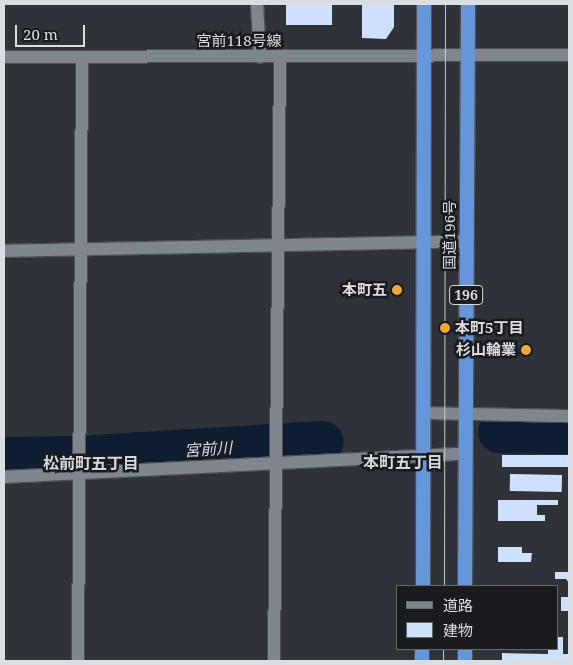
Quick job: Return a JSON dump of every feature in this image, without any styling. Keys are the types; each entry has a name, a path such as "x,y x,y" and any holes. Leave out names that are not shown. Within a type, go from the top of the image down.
{"highway":[{"name":"国道196号","path":"423,585 425,455 424,4"},
{"name":"国道196号","path":"465,585 468,4"}],"street":[{"path":"257,4 260,57"},
{"name":"宮前118号線","path":"4,57 569,55"},
{"path":"78,661 82,57"},
{"path":"274,661 280,57"},
{"path":"4,251 466,240"},
{"path":"425,413 569,416"},
{"path":"4,477 465,454"}],"building":[{"path":"286,4 332,4 332,25 286,25"},
{"path":"362,4 394,4 394,27 386,39 362,38"},
{"path":"502,455 569,455 569,467 502,467"},
{"path":"510,474 562,475 562,492 510,491"},
{"path":"498,500 558,500 558,505 537,505 537,515 545,515 545,521 498,521"},
{"path":"498,547 522,547 522,553 532,553 531,562 498,562"},
{"path":"555,572 569,572 569,583 566,579 555,579"},
{"path":"561,597 569,597 569,611 561,611"},
{"path":"558,637 563,637 563,654 569,654 569,661 502,661 502,653 548,654 548,650 558,650"}],"waterway":[{"name":"宮前川","path":"499,432 569,433"},
{"name":"宮前川","path":"93,456 323,442"},
{"name":"宮前川","path":"4,458 69,457"}],"tram line":[{"path":"444,585 445,4"},
{"path":"443,650 443,661"}],"place":[{"name":"本町五","path":"397,290"},
{"name":"本町5丁目","path":"445,328"},
{"name":"杉山輪業","path":"526,350"}],"district":[{"name":"本町五丁目","path":"403,462"},
{"name":"松前町五丁目","path":"91,463"}]}
